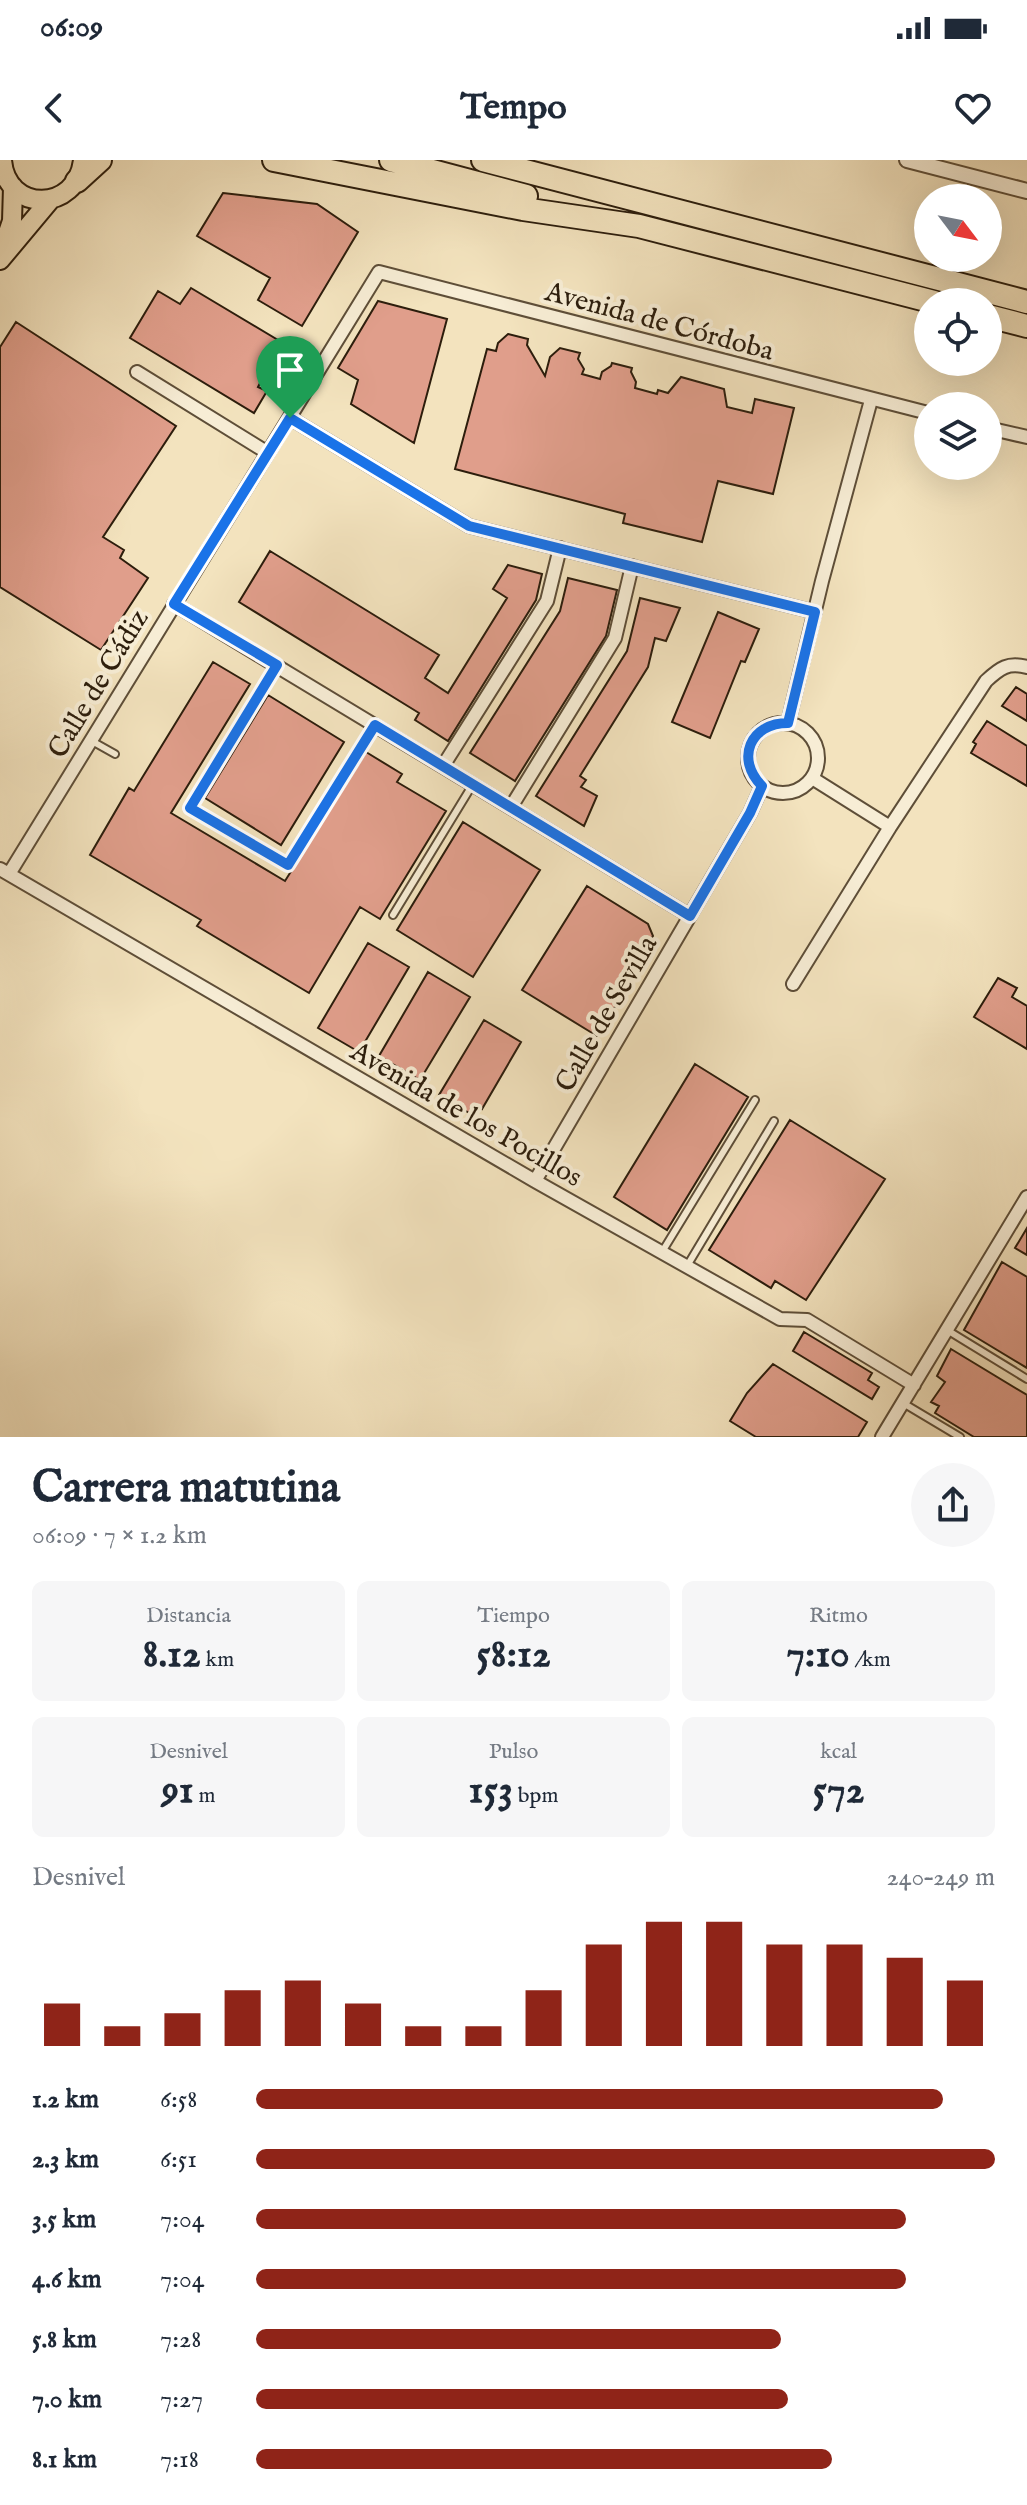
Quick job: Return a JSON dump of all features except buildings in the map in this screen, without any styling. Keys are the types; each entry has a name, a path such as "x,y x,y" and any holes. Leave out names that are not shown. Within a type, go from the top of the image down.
{"highway":[{"path":"80,170 100,160"},
{"path":"274,160 523,209 639,226"},
{"path":"391,160 914,297"},
{"path":"483,160 1027,302"},
{"path":"536,160 849,242 909,272"},
{"path":"1002,320 1027,326"}],"main road":[{"path":"2,160 6,178 13,187 32,199 51,199 69,191 80,170"},
{"path":"0,258 12,221 13,187"},
{"path":"0,258 51,199"}],"street":[{"path":"907,160 1027,191"},
{"name":"Avenida de Córdoba","path":"379,272 914,410"},
{"name":"Calle de Cádiz","path":"5,872 379,272"},
{"path":"137,372 268,453"},
{"path":"788,723 871,400"},
{"path":"290,418 469,526 815,612"},
{"path":"1002,431 1027,437"},
{"path":"443,766 547,601 560,548"},
{"path":"511,807 615,638 632,566"},
{"path":"174,604 690,916"},
{"path":"793,984 890,827 986,681 1000,668 1014,664 1027,667"},
{"path":"788,723 798,726 814,740 818,760 812,778 793,792 772,791 762,786 749,768 750,744 766,727 788,723"},
{"path":"812,778 890,827"},
{"name":"Calle de Sevilla","path":"535,1181 750,813 762,786"},
{"name":"Avenida de los Pocillos","path":"5,872 535,1181 780,1319 807,1320 914,1385"},
{"path":"882,1437 1027,1197"}],"lane":[{"path":"277,665 190,808 288,865 375,725"},
{"path":"90,740 115,754"},
{"path":"393,915 473,784"},
{"path":"662,1252 755,1100"},
{"path":"687,1266 774,1121"},
{"path":"947,1330 1027,1379"},
{"path":"903,1403 960,1437"}],"route":[{"path":"290,418 469,526 815,612 788,723 766,727 750,744 749,768 762,786 750,813 690,916 375,725 288,865 190,808 277,665 174,604 290,418"}]}
